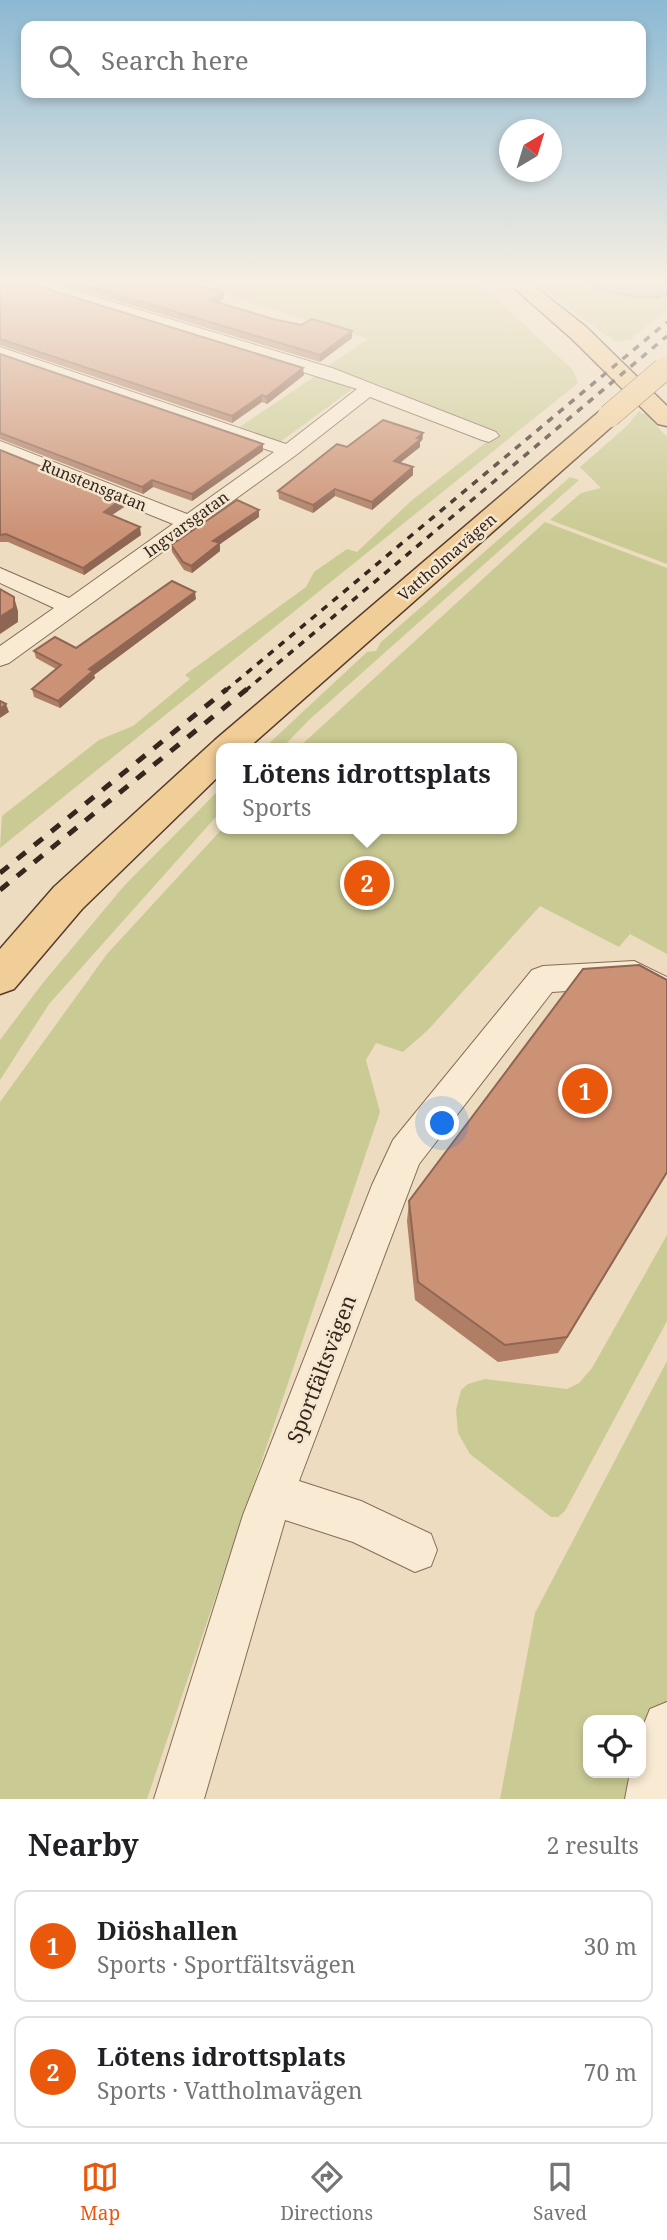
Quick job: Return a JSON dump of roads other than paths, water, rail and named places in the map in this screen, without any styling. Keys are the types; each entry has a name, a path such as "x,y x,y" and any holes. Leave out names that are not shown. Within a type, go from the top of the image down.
{"main road":[{"path":"612,365 667,419"},
{"name":"Vattholmavägen","path":"233,743 665,367"},
{"path":"0,977 68,898 216,759"}],"street":[{"path":"38,365 289,451"},
{"path":"295,365 368,388 489,436"},
{"name":"Ingvarsgatan","path":"0,658 289,451 368,388"},
{"name":"Runstensgatan","path":"0,447 187,522"},
{"path":"0,575 71,607"},
{"name":"Sportfältsvägen","path":"179,1799 274,1494 397,1168 543,979 634,974 667,992"},
{"path":"274,1494 361,1523 415,1550"},
{"path":"650,1799 659,1748 667,1727"}],"railway":[{"path":"225,691 616,365"},
{"path":"245,691 633,365"},
{"path":"0,873 227,689"},
{"path":"0,890 247,689"}],"place":[{"name":"Lötens idrottsplats","path":"367,883"},
{"name":"Diöshallen","path":"585,1091"}]}
